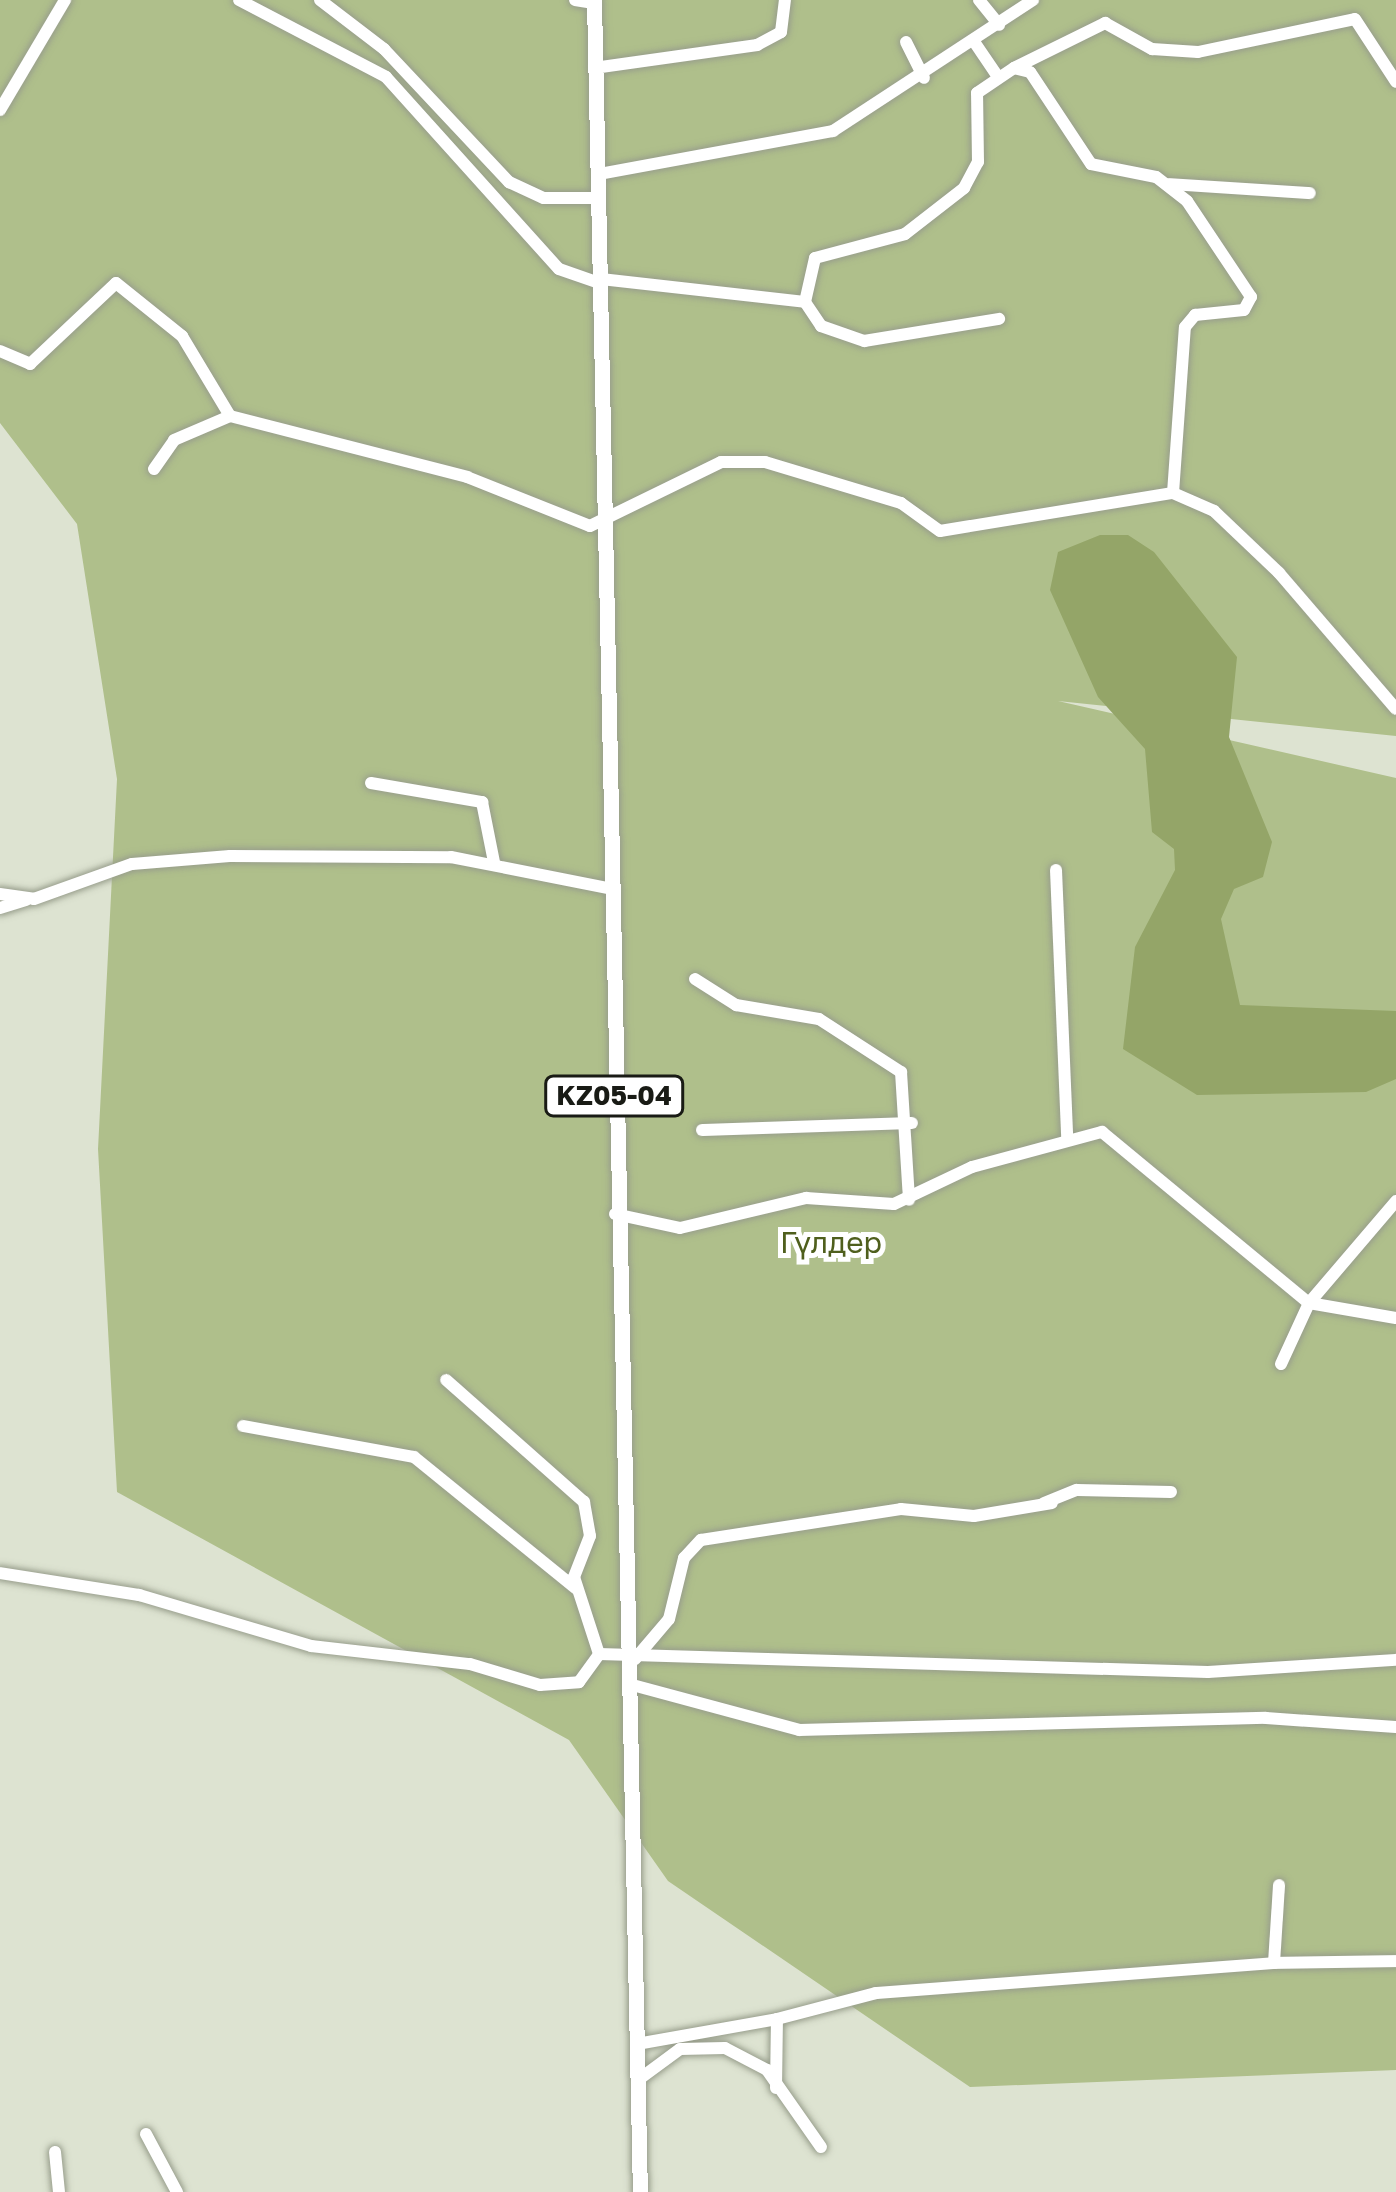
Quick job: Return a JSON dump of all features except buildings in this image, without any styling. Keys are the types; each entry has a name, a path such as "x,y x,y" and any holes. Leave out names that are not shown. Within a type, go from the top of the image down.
{"main road":[{"name":"KZ05-04","path":"594,1 614,1214 640,2192"}],"street":[{"path":"0,110 65,0"},
{"path":"239,0 386,77 559,269 601,281 805,302"},
{"path":"320,0 384,49 509,182 544,198 600,198"},
{"path":"574,0 594,1"},
{"path":"594,68 757,45 782,32 784,0"},
{"path":"979,0 998,25"},
{"path":"599,175 820,135 924,78 1033,0"},
{"path":"1000,319 864,341 821,326 805,302 815,258 905,234 964,188 978,162 977,93 998,77 1105,23 1152,49 1198,52 1347,19 1364,26 1396,82"},
{"path":"906,42 924,78"},
{"path":"975,43 998,77"},
{"path":"1014,68 1030,73 1091,164 1169,184 1310,193"},
{"path":"1169,184 1251,297 1244,310 1195,314 1185,327 1173,494"},
{"path":"0,351 30,364 116,283 182,336 230,416"},
{"path":"154,469 174,440 230,416 606,524 722,462 765,462 902,503 940,531 1173,494 1214,512 1279,573 1396,709"},
{"path":"371,783 482,802 494,862"},
{"path":"0,908 157,861 494,862 612,889"},
{"path":"1056,870 1067,1138"},
{"path":"0,894 27,899"},
{"path":"694,979 736,1005 819,1018 901,1072 912,1123 909,1200"},
{"path":"702,1130 912,1123"},
{"path":"614,1214 680,1228 806,1198 909,1200 1067,1138 1115,1139 1152,1183 1309,1303 1396,1318"},
{"path":"1281,1364 1309,1303 1396,1201"},
{"path":"446,1380 574,1486 590,1536 576,1588"},
{"path":"0,1573 540,1685 589,1677 599,1654 576,1588 414,1457 243,1426"},
{"path":"628,1663 659,1635 683,1558 701,1540 901,1509 974,1516 1048,1503 1077,1490 1171,1492"},
{"path":"599,1654 628,1663 793,1656 862,1667 1208,1672 1396,1660"},
{"path":"629,1684 799,1730 937,1720 1396,1727"},
{"path":"1274,1963 1279,1885"},
{"path":"637,2044 777,2019 876,1993 1274,1963 1396,1961"},
{"path":"776,2088 777,2019"},
{"path":"638,2080 702,2046 747,2058 821,2147"},
{"path":"146,2134 177,2192"},
{"path":"55,2152 58,2192"}],"green space":[{"name":"Гүлдер","path":"0,0 1396,0 1396,736 1058,701 1396,778 1396,2070 970,2087 668,1881 569,1740 117,1492 98,1149 117,779 77,524 0,423"}],"shaded area":[{"path":"1100,535 1128,535 1154,552 1237,657 1229,737 1272,842 1263,877 1234,889 1221,919 1240,1005 1396,1011 1396,1079 1366,1092 1197,1095 1123,1049 1135,947 1175,870 1174,849 1152,832 1145,749 1098,697 1050,590 1058,552"}]}
